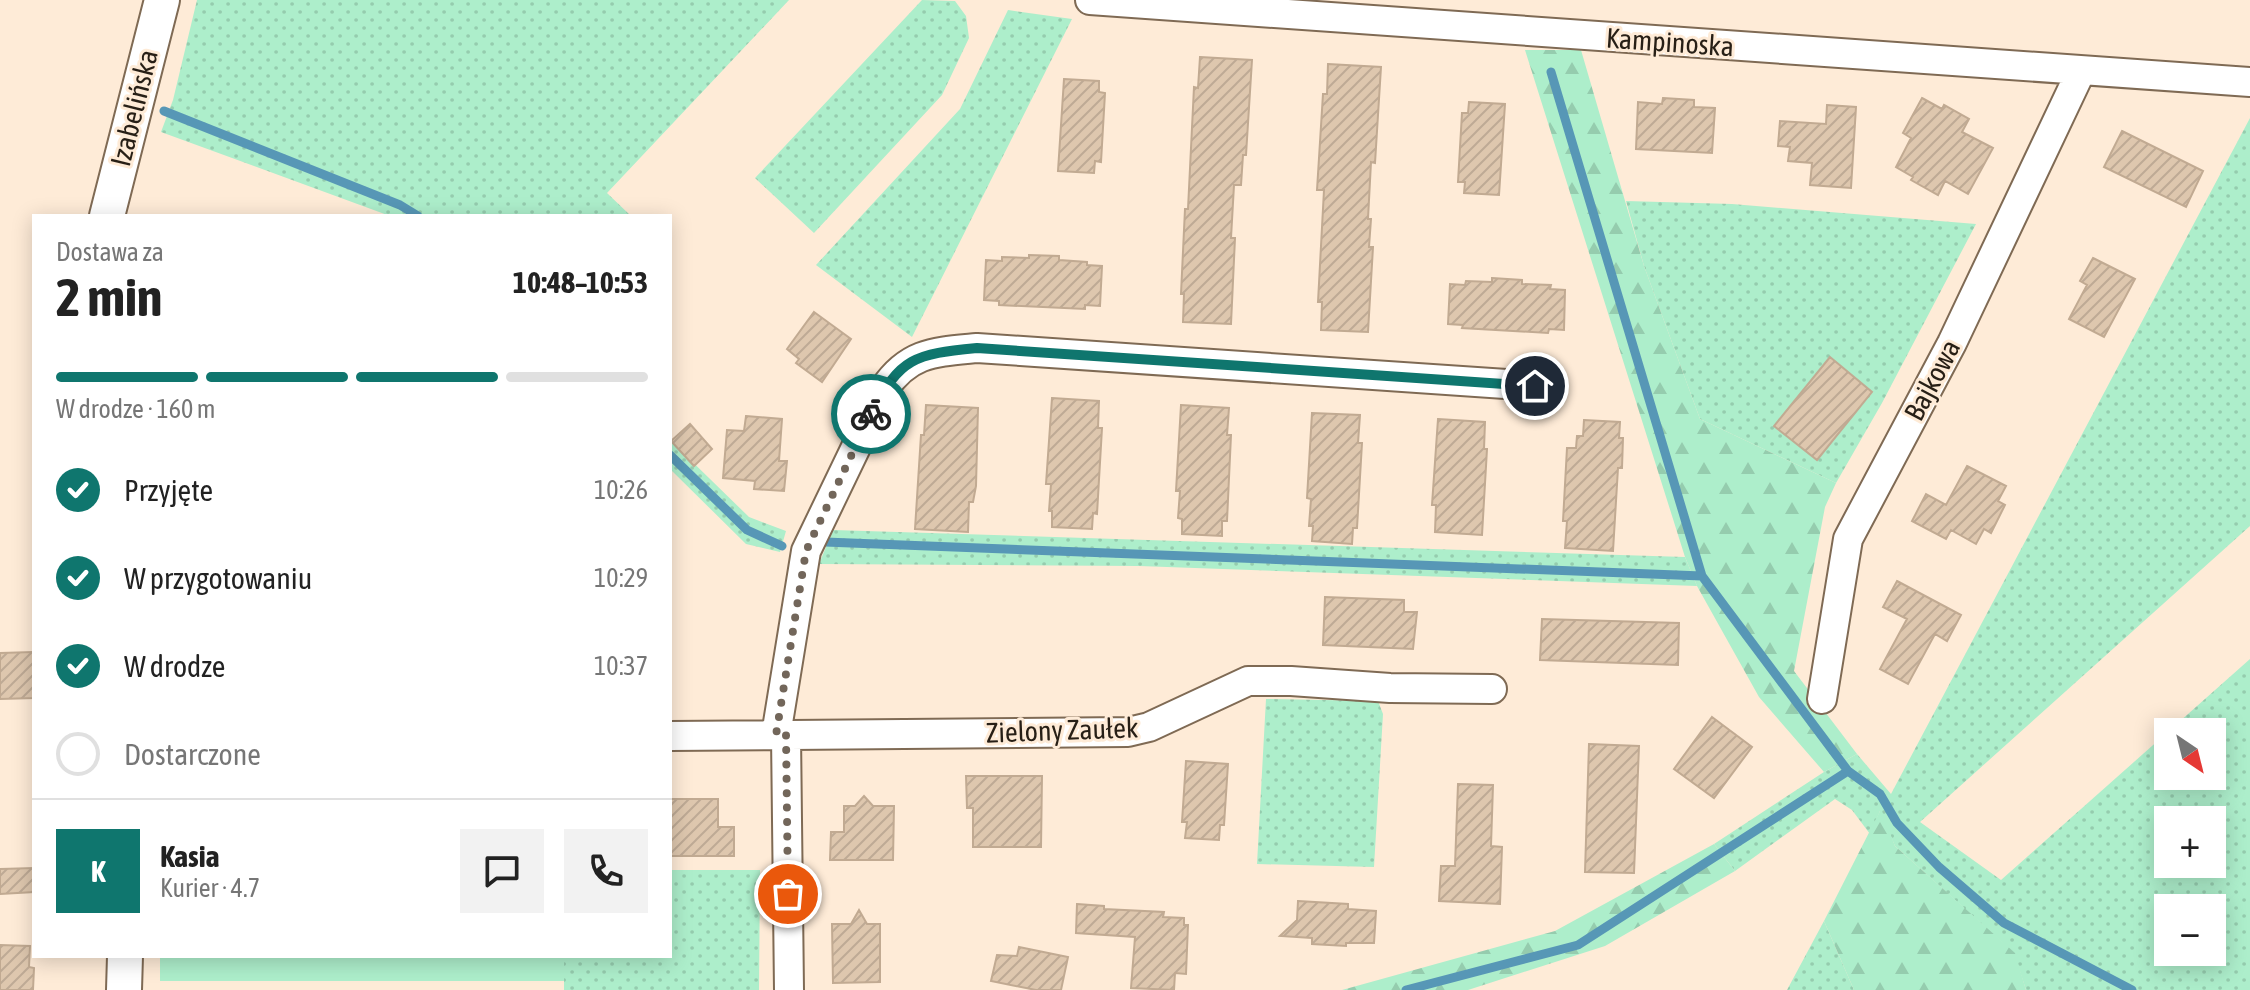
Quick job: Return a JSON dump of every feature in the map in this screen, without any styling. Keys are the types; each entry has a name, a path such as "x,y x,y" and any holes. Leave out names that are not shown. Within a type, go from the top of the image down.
{"street":[{"name":"Izabelińska","path":"108,214 162,0"},
{"name":"Kampinoska","path":"1090,0 2250,82"},
{"name":"Bajkowa","path":"1822,699 1848,539 1952,343 2081,71"},
{"path":"789,990 781,735 806,551 884,389 894,375 913,360 932,352 977,348 1535,386"},
{"name":"Zielony Zaułek","path":"672,736 1128,732 1149,727 1248,681 1492,689"},
{"path":"124,990 125,958"}],"green space":[{"path":"197,0 789,0 607,193 629,214 385,214 161,132 173,100"},
{"path":"922,0 955,1 966,16 969,38 942,95 814,233 755,178"},
{"path":"1008,10 1072,19 912,337 816,265 960,109"},
{"path":"1525,50 1581,50 1644,266 1700,419 1836,483 1825,507 1794,671 1857,754 1824,772 1759,697 1697,586 1685,557"},
{"path":"2250,118 2250,526 1920,822 2001,880 2154,744 2154,790 2226,790 2226,718 2184,718 2250,659 2250,990 2026,990 2014,953 1895,846 1880,811 1870,834 1852,810 1835,799 1735,871 1714,844 1857,754 1891,794"},
{"path":"1626,201 1732,204 1976,224 1882,403 1836,483 1700,419 1644,266"},
{"path":"672,442 749,517 786,531 780,552 746,544 672,471"},
{"path":"833,530 1685,557 1697,586 1139,566 819,564"},
{"path":"1266,699 1378,701 1383,714 1374,867 1257,864"},
{"path":"1881,809 1895,846 2015,953 2026,990 1854,990 1824,921"},
{"path":"1714,844 1735,871 1605,946 1468,990 1342,990 1555,931"},
{"path":"672,870 760,870 759,990 564,990 564,958 672,958"},
{"path":"1824,921 1854,990 1787,990"},
{"path":"160,958 564,958 564,981 160,981"}],"building":[{"path":"1200,57 1252,60 1246,155 1243,155 1241,185 1234,185 1231,324 1183,322 1184,294 1181,294 1185,209 1188,209 1194,87 1198,88"},
{"path":"1328,64 1381,67 1368,219 1371,219 1369,247 1373,247 1368,332 1321,330 1322,302 1318,302 1324,190 1317,190"},
{"path":"1064,79 1099,81 1099,92 1105,93 1101,162 1095,161 1094,173 1058,171"},
{"path":"1663,98 1694,100 1694,107 1715,108 1712,153 1636,149 1638,102 1662,104"},
{"path":"1922,98 1942,109 1944,105 1969,119 1962,132 1993,148 1968,194 1945,181 1938,195 1911,180 1913,177 1896,167 1911,138 1903,133"},
{"path":"1469,102 1505,104 1499,195 1464,193 1465,182 1458,182 1462,113 1468,113"},
{"path":"1827,105 1856,107 1851,188 1810,185 1812,163 1788,161 1790,147 1778,146 1780,121 1826,124"},
{"path":"2122,131 2203,171 2186,207 2104,167"},
{"path":"1029,255 1059,256 1059,260 1102,266 1100,306 1085,305 1085,309 999,305 999,301 984,300 986,260 1029,258"},
{"path":"2093,258 2135,279 2104,337 2069,319 2087,285 2080,281"},
{"path":"1492,278 1522,280 1522,284 1551,285 1550,289 1565,290 1564,330 1549,329 1548,333 1462,328 1463,325 1448,324 1450,284 1492,282"},
{"path":"814,312 851,339 822,382 796,363 799,359 787,349"},
{"path":"1830,357 1872,392 1817,460 1774,426"},
{"path":"1052,398 1099,401 1098,428 1102,428 1097,514 1093,513 1092,529 1052,527 1052,511 1049,511 1051,484 1046,484"},
{"path":"926,405 978,408 976,486 973,502 969,502 968,532 915,529"},
{"path":"1181,405 1229,408 1227,435 1231,435 1227,521 1222,521 1222,536 1182,534 1182,519 1178,518 1180,491 1176,491"},
{"path":"1312,413 1360,415 1358,443 1362,443 1357,528 1353,528 1352,544 1312,541 1313,526 1309,526 1311,499 1307,498"},
{"path":"746,416 782,419 779,461 787,461 784,491 754,489 755,481 723,478 727,430 744,431"},
{"path":"1438,419 1485,422 1484,449 1487,449 1482,535 1435,532 1436,505 1432,505"},
{"path":"1584,420 1620,422 1622,468 1618,468 1613,551 1565,548 1567,521 1563,521 1567,448 1576,448 1577,436 1583,436"},
{"path":"690,424 712,449 694,466 672,440"},
{"path":"1967,466 2006,486 1998,501 2005,505 1991,533 1984,529 1976,544 1951,530 1946,539 1912,521 1926,494 1946,505"},
{"path":"1897,581 1961,615 1947,641 1935,634 1908,684 1880,669 1907,619 1883,607"},
{"path":"1325,597 1404,600 1404,612 1417,612 1413,649 1323,645"},
{"path":"1542,619 1679,623 1678,665 1540,660"},
{"path":"32,652 32,698 0,699 0,653"},
{"path":"1712,717 1752,747 1714,798 1674,769"},
{"path":"1589,744 1639,746 1634,873 1585,872"},
{"path":"1186,761 1228,764 1224,825 1220,825 1219,840 1185,838 1187,822 1182,822"},
{"path":"966,776 1042,776 1041,847 973,847 973,808 967,808"},
{"path":"1458,784 1493,785 1491,846 1502,847 1500,904 1439,901 1441,866 1455,866"},
{"path":"864,796 873,806 894,806 893,860 830,860 831,832 844,832 844,806 855,806"},
{"path":"672,799 718,799 718,827 734,827 734,856 672,856"},
{"path":"32,868 32,892 0,894 0,869"},
{"path":"1298,901 1348,904 1348,909 1376,911 1374,943 1346,943 1346,946 1312,944 1312,938 1280,936 1297,920"},
{"path":"1077,904 1104,906 1104,909 1164,912 1163,917 1184,918 1184,925 1188,925 1186,974 1175,973 1174,990 1131,988 1135,937 1076,933"},
{"path":"859,910 867,924 880,924 880,982 833,983 832,924 851,924"},
{"path":"0,945 30,946 29,967 34,968 33,990 0,990"},
{"path":"1019,947 1068,957 1061,990 1036,990 991,981 997,955 1017,956"}],"waterway":[{"path":"1551,72 1702,576 1848,771 1880,794 1897,823 1939,867 2004,923 2132,990"},
{"path":"164,111 400,205 415,214"},
{"path":"672,457 747,530 782,546"},
{"path":"825,542 1702,576"},
{"path":"1406,990 1578,945 1848,771"}],"way so far":[{"path":"788,894 786,735 776,735 806,551 871,414"}],"route":[{"path":"871,414 894,375 913,360 932,352 977,348 1535,386"}]}
